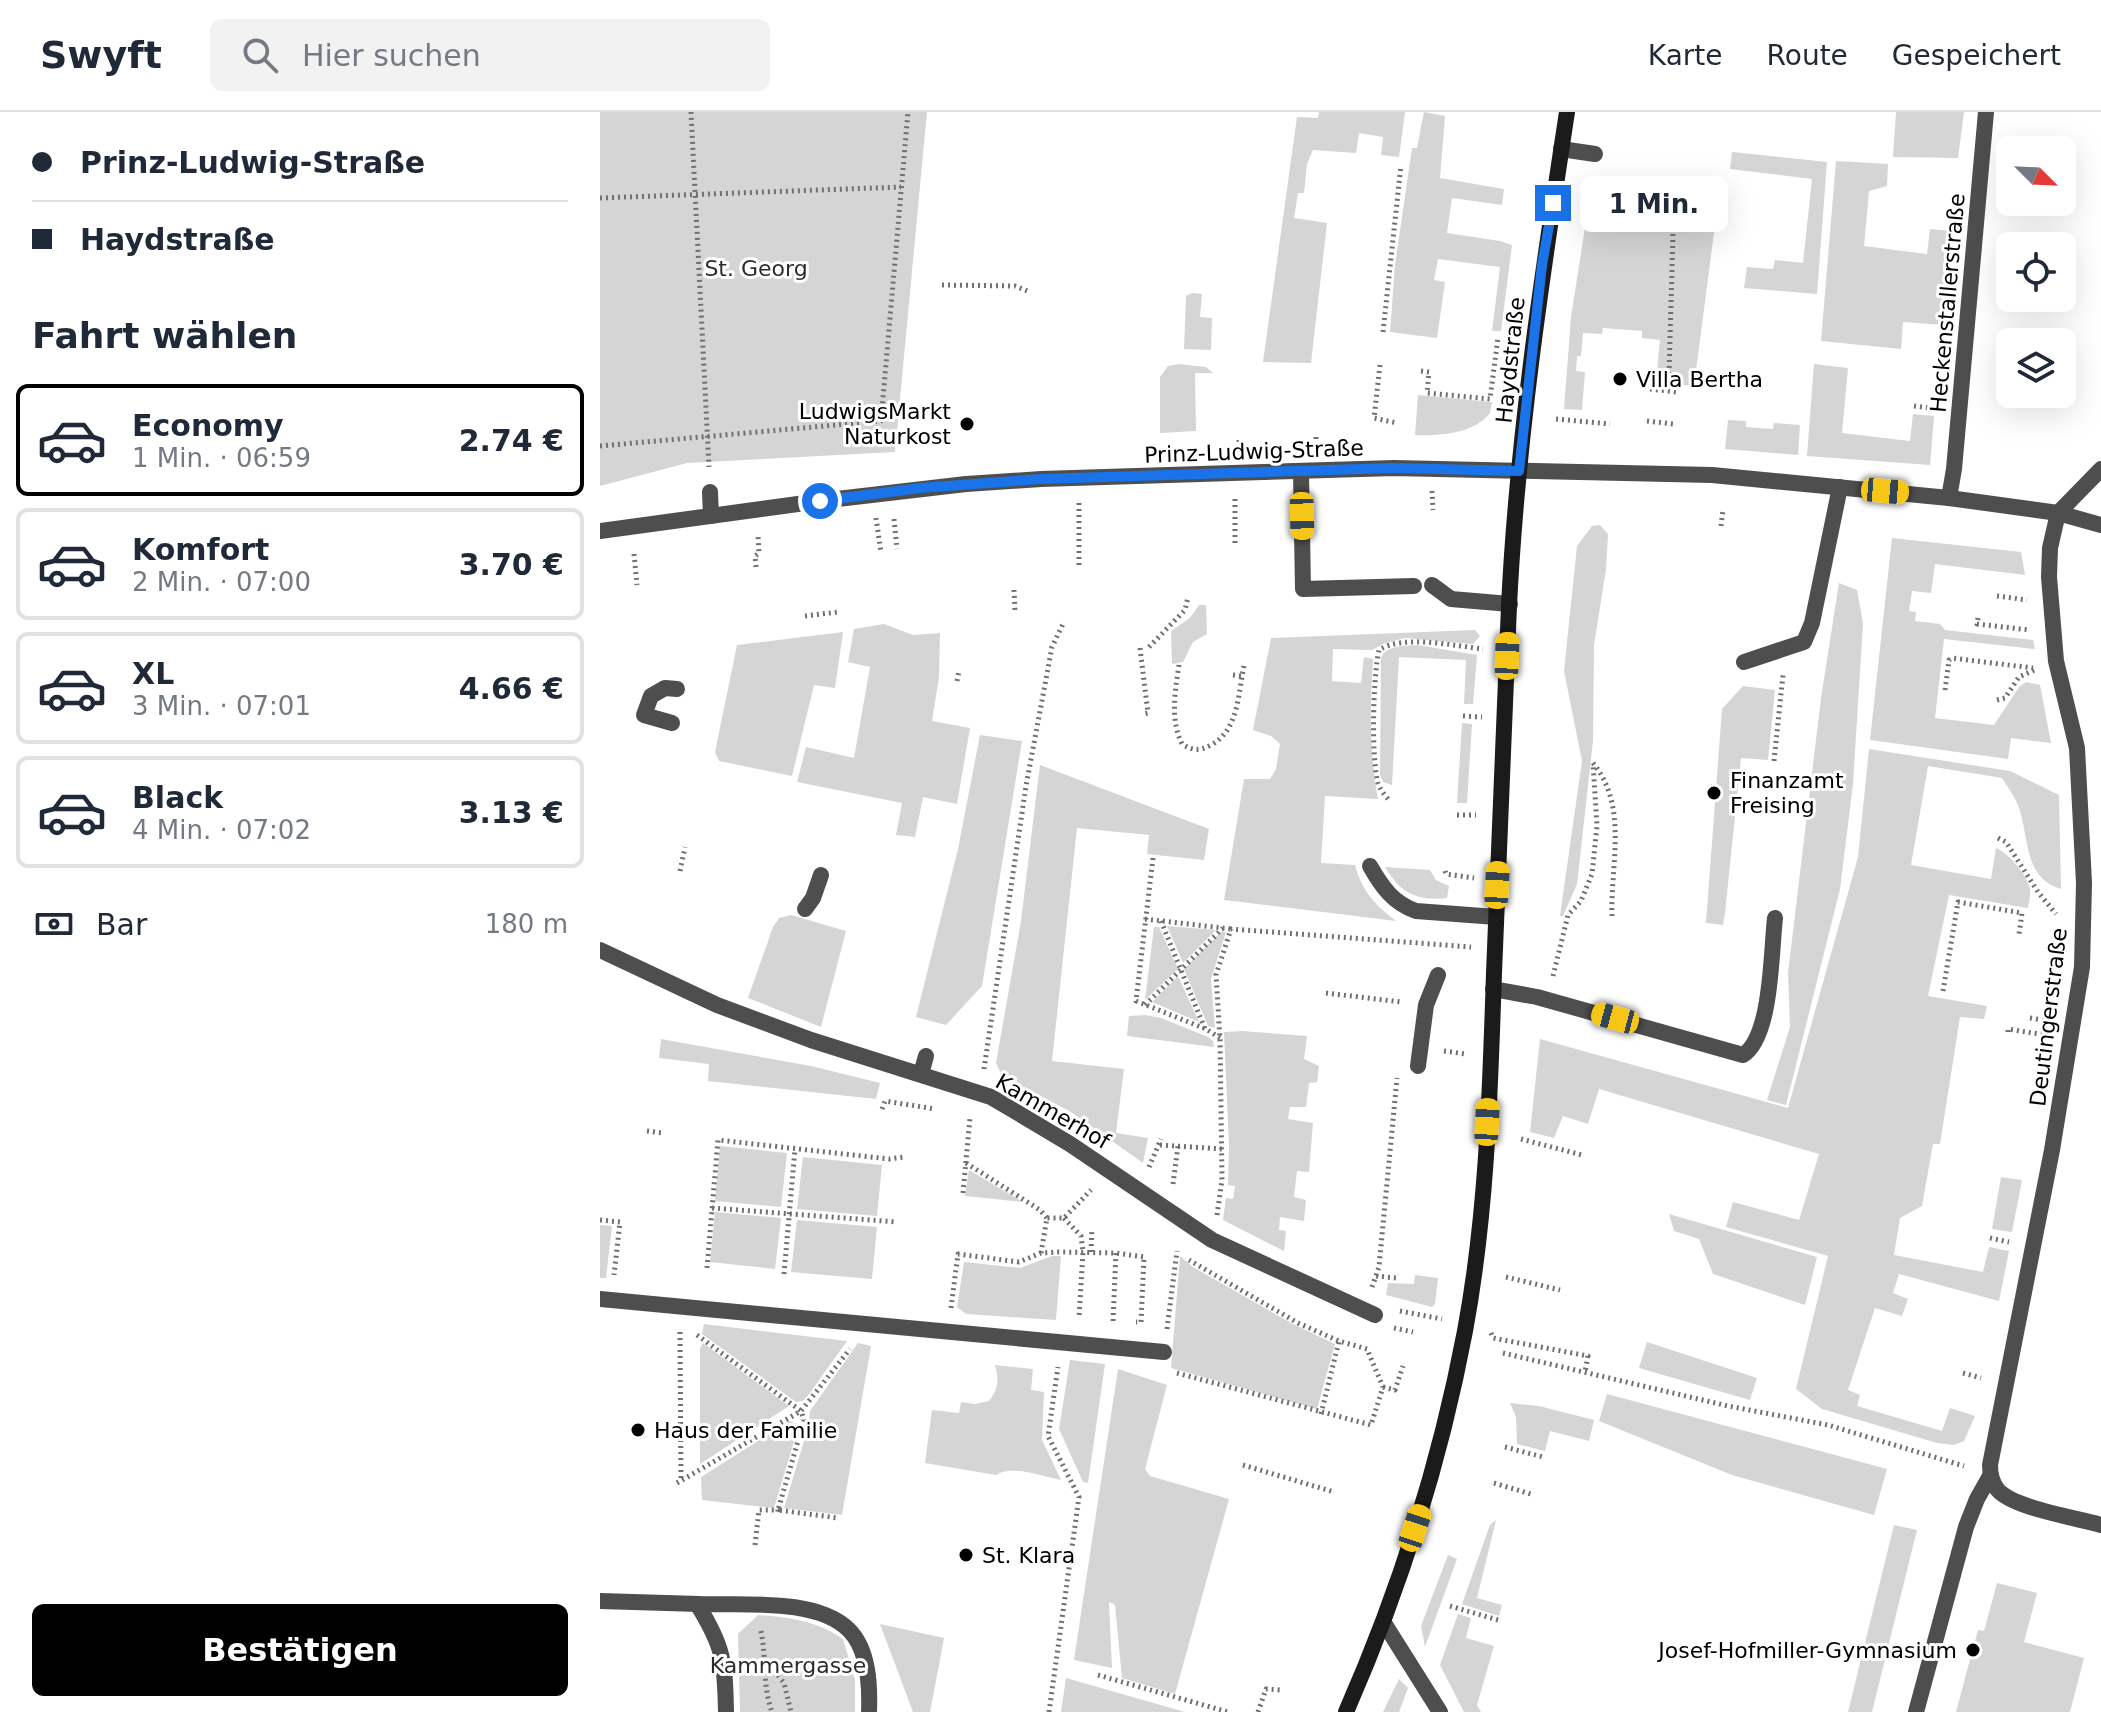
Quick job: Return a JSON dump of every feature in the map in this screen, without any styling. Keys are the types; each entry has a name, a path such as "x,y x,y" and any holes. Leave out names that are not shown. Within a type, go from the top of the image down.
{"main road":[{"name":"Haydstraße","path":"1346,1712 1384,1623 1438,1457 1465,1330 1484,1179 1510,604 1519,471 1542,265 1567,112"}],"street":[{"name":"Heckenstallerstraße","path":"1949,498 1986,112"},
{"path":"1561,149 1595,154"},
{"name":"Prinz-Ludwig-Straße","path":"600,531 966,484 1061,478 1394,468 1667,472 1949,498 2058,513 2101,525"},
{"path":"2058,513 2101,469"},
{"path":"1301,472 1303,589 1414,586"},
{"path":"1744,662 1804,642 1812,623 1840,487"},
{"path":"710,492 711,516"},
{"name":"Deutingerstraße","path":"1916,1712 1966,1527 1990,1476 2072,1037 2082,945 2084,883 2077,748 2056,661 2049,577 2050,548 2058,513"},
{"path":"1432,585 1451,599 1510,604"},
{"path":"672,723 644,715 651,696 665,688 677,689"},
{"path":"1370,866 1382,887 1403,907 1416,911 1496,917"},
{"path":"805,909 813,898 821,875"},
{"path":"1493,989 1547,1000 1743,1055 1752,1050 1764,1017 1775,918"},
{"name":"Kammerhof","path":"600,950 730,1010 811,1040 991,1097 1032,1120 1212,1240 1380,1315"},
{"path":"1418,1066 1426,1005 1438,975"},
{"path":"921,1074 926,1056"},
{"path":"600,1299 1164,1352"},
{"path":"1990,1476 1999,1492 2015,1502 2101,1525"},
{"path":"600,1601 771,1604 830,1617 849,1630 865,1661 869,1712"},
{"path":"697,1604 720,1643 725,1671 726,1712"},
{"path":"1384,1623 1440,1712"}],"path":[{"path":"691,112 710,492"},
{"path":"600,446 881,421 908,112"},
{"path":"1383,332 1401,165"},
{"path":"600,198 901,187"},
{"path":"1673,234 1669,374 1677,384"},
{"path":"942,285 1015,286 1030,292"},
{"path":"1379,301 1386,301"},
{"path":"1421,371 1429,372 1427,393 1490,399 1498,337"},
{"path":"1380,365 1374,418 1397,423"},
{"path":"1650,389 1676,392"},
{"path":"1914,406 1941,409"},
{"path":"1556,419 1610,424"},
{"path":"1647,421 1673,424"},
{"path":"1432,491 1433,510"},
{"path":"1235,496 1235,546"},
{"path":"1079,502 1079,566"},
{"path":"1721,526 1723,510"},
{"path":"893,516 897,549"},
{"path":"876,518 881,552"},
{"path":"756,567 758,536"},
{"path":"634,554 637,585"},
{"path":"1014,590 1015,610"},
{"path":"1997,596 2034,601"},
{"path":"1149,647 1185,610 1188,597"},
{"path":"805,616 838,612"},
{"path":"1978,618 1977,624 2037,631"},
{"path":"977,1093 984,1069 1026,786 1052,647 1063,624"},
{"path":"1388,799 1379,786 1375,767 1379,650 1388,645 1414,642 1487,649"},
{"path":"1774,761 1780,691 1788,647"},
{"path":"1140,648 1148,713 1144,714"},
{"path":"1945,690 1949,660 1952,658 2039,668 2019,677 2005,698 1997,700"},
{"path":"1179,665 1174,714 1182,744 1194,750 1205,749 1228,732 1244,666"},
{"path":"957,681 959,671"},
{"path":"1178,674 1186,676"},
{"path":"1233,675 1242,676"},
{"path":"1176,689 1184,691"},
{"path":"1463,716 1484,718"},
{"path":"1547,1000 1568,915 1581,901 1592,874 1597,826 1593,763 1605,777 1612,804 1616,867 1611,899 1612,917"},
{"path":"1457,815 1479,815"},
{"path":"1998,838 2006,842 2038,892 2082,945"},
{"path":"680,871 685,847"},
{"path":"1153,858 1133,1000 1206,1029 1220,1039"},
{"path":"1445,871 1446,874 1476,878"},
{"path":"1943,991 1958,902 2022,913 2019,934"},
{"path":"1145,919 1231,929 1473,947"},
{"path":"1161,921 1206,1029"},
{"path":"1145,1005 1223,928"},
{"path":"1212,1240 1222,1180 1216,975 1231,929"},
{"path":"1326,993 1426,1005"},
{"path":"2008,1032 2008,1029 2053,1036"},
{"path":"1380,1315 1376,1276 1381,1204 1397,1076"},
{"path":"963,1193 970,1117"},
{"path":"647,1131 662,1133"},
{"path":"1521,1139 1582,1155"},
{"path":"707,1268 718,1140 889,1159 904,1157"},
{"path":"1160,1145 1222,1149"},
{"path":"1162,1206 1172,1187 1178,1146"},
{"path":"784,1274 795,1149"},
{"path":"966,1163 1040,1210 1047,1218 1064,1218 1081,1236 1079,1319 1070,1343 1048,1436 1079,1497 1049,1712"},
{"path":"1064,1218 1093,1187"},
{"path":"712,1208 897,1222"},
{"path":"1041,1253 1047,1218"},
{"path":"600,1220 620,1222 614,1275"},
{"path":"1091,1252 1092,1229"},
{"path":"1990,1238 2015,1243"},
{"path":"1177,1251 1164,1352 1171,1371 1321,1414 1371,1425"},
{"path":"948,1332 958,1254 1019,1262 1041,1253 1091,1252 1144,1257 1141,1322 1102,1320"},
{"path":"1113,1321 1116,1253"},
{"path":"1376,1276 1396,1278 1397,1274"},
{"path":"1506,1277 1560,1290"},
{"path":"1380,1315 1443,1319"},
{"path":"1380,1315 1413,1332"},
{"path":"1079,1319 1090,1319"},
{"path":"680,1354 679,1483 801,1411 851,1348 863,1323"},
{"path":"693,1332 801,1411 804,1420 778,1513"},
{"path":"1493,1338 1588,1356 1585,1372"},
{"path":"1321,1414 1339,1341"},
{"path":"1503,1353 1728,1406 1828,1425 1969,1467"},
{"path":"1383,1387 1395,1390 1403,1366"},
{"path":"1963,1373 1988,1380"},
{"path":"1505,1447 1543,1457"},
{"path":"1243,1465 1334,1492"},
{"path":"1494,1483 1534,1495"},
{"path":"755,1545 759,1510 838,1518"},
{"path":"1450,1606 1498,1620"},
{"path":"758,1626 767,1661 764,1687 772,1712"},
{"path":"767,1661 784,1683 791,1712"},
{"path":"1098,1675 1228,1712"},
{"path":"1258,1712 1266,1689 1281,1690"}],"green space":[{"name":"St. Georg","path":"600,112 927,112 895,452 687,463 600,486"},
{"path":"1319,112 1405,112 1399,157 1381,155 1383,137 1359,133 1356,153 1313,150 1307,164 1304,193 1298,193 1294,218 1327,223 1311,363 1263,362 1297,117 1318,118"},
{"path":"1424,112 1445,116 1440,178 1504,189 1502,205 1452,198 1447,233 1512,245 1501,331 1492,331 1500,267 1438,259 1434,280 1445,282 1437,338 1390,332 1395,265 1412,148 1417,148"},
{"path":"1896,112 1964,112 1958,158 1893,157"},
{"path":"1732,152 1827,162 1817,294 1744,288 1747,267 1773,269 1775,260 1803,263 1812,179 1730,169"},
{"path":"1836,161 1888,164 1887,186 1869,191 1864,246 1927,254 1930,229 1951,231 1943,325 1903,322 1901,349 1821,341"},
{"path":"1588,208 1715,225 1694,386 1656,382 1660,340 1642,338 1642,331 1603,328 1602,334 1583,333 1581,356 1577,356 1576,371 1585,372 1582,410 1564,409 1571,317"},
{"path":"1202,294 1200,317 1212,318 1211,350 1184,349 1186,296"},
{"path":"1814,364 1848,368 1842,433 1910,441 1913,414 1934,416 1930,465 1807,456"},
{"path":"1168,366 1206,367 1213,373 1195,373 1196,431 1160,433 1160,377"},
{"path":"1418,395 1492,402 1490,413 1466,429 1445,434 1415,435"},
{"path":"1728,420 1746,421 1746,427 1773,429 1774,423 1800,425 1798,455 1725,449"},
{"path":"1600,525 1608,534 1594,645 1593,741 1577,884 1563,916 1560,916 1582,761 1564,671 1577,546 1592,526"},
{"path":"1892,538 2021,552 2025,575 1935,564 1931,593 1912,591 1909,611 1916,612 1915,621 1940,624 1945,630 2033,640 2035,649 1944,639 1935,718 1994,725 2019,687 2026,682 2040,685 2051,743 2011,738 2008,759 1870,740"},
{"path":"1839,583 1857,590 1863,623 1853,784 1840,889 1786,1105 1767,1100 1790,1027 1788,973 1821,698"},
{"path":"1199,605 1206,605 1207,634 1193,642 1183,662 1172,664 1171,631 1190,618"},
{"path":"884,624 913,635 940,633 939,677 932,721 970,728 957,804 923,797 915,837 896,835 902,803 797,782 806,747 854,758 870,667 848,662 854,629"},
{"path":"1475,630 1480,636 1473,644 1405,638 1372,650 1333,649 1332,681 1361,683 1364,657 1373,659 1371,729 1378,799 1325,796 1321,863 1355,865 1370,897 1396,921 1224,900 1244,779 1270,779 1276,769 1280,744 1271,736 1253,730 1271,638"},
{"path":"843,632 835,688 814,685 792,776 719,761 715,752 737,645"},
{"path":"1417,645 1477,655 1473,704 1464,704 1466,660 1399,657 1392,785 1383,782 1380,775 1381,658 1391,648"},
{"path":"1743,686 1775,690 1768,760 1741,758 1723,925 1706,923 1722,709"},
{"path":"1462,723 1472,724 1467,803 1457,803"},
{"path":"980,735 1022,741 982,986 946,1025 916,1017 958,849"},
{"path":"1869,749 2010,771 2059,795 2061,889 2049,884 2035,868 2019,807 2002,778 1928,766 1911,865 1991,879 1996,848 2007,855 2025,876 2030,890 2028,908 1949,895 1928,996 1987,1006 1984,1019 1960,1017 1940,1144 1933,1144 1922,1206 1900,1218 1894,1255 1983,1272 1989,1247 2009,1251 1999,1301 1899,1274 1893,1293 1908,1299 1902,1316 1875,1308 1848,1390 1860,1395 1857,1406 1942,1431 1950,1408 1975,1416 1964,1441 1954,1445 1937,1443 1822,1409 1796,1389 1828,1256 1726,1227 1733,1202 1799,1220 1819,1154 1599,1089 1588,1124 1563,1116 1554,1138 1530,1132 1540,1039 1788,1108 1858,857"},
{"path":"1040,765 1209,829 1204,860 1147,854 1149,835 1077,828 1052,1061 1124,1069 1116,1133 1148,1138 1143,1163 1071,1112 1002,1076 996,1063 1021,921"},
{"path":"1385,867 1430,870 1436,880 1449,886 1447,898 1411,894 1397,884"},
{"path":"791,915 846,931 821,1027 748,998 773,927 779,918"},
{"path":"1167,926 1216,930 1183,963"},
{"path":"1154,927 1159,927 1178,969 1145,1000"},
{"path":"1222,931 1226,932 1211,979 1215,1028 1208,1026 1184,969"},
{"path":"1178,976 1199,1022 1152,1002"},
{"path":"1129,1016 1161,1018 1208,1037 1214,1047 1127,1036"},
{"path":"1224,1032 1307,1036 1304,1059 1319,1066 1317,1082 1309,1083 1306,1107 1290,1107 1288,1119 1313,1123 1309,1172 1297,1171 1294,1197 1306,1200 1304,1221 1280,1217 1279,1230 1286,1231 1284,1251 1223,1220 1226,1198 1233,1199 1235,1186 1228,1185"},
{"path":"661,1039 811,1066 880,1083 876,1099 708,1081 709,1064 659,1058"},
{"path":"720,1146 787,1153 781,1207 715,1201"},
{"path":"803,1157 882,1165 877,1216 797,1209"},
{"path":"969,1170 1023,1202 965,1196"},
{"path":"2001,1177 2022,1180 2012,1232 1992,1229"},
{"path":"715,1212 781,1218 775,1269 710,1262"},
{"path":"1669,1214 1817,1257 1805,1305 1713,1274 1699,1239 1674,1231"},
{"path":"797,1220 877,1227 872,1279 791,1272"},
{"path":"600,1225 612,1226 606,1278 600,1278"},
{"path":"1052,1256 1061,1256 1056,1320 966,1314 957,1307 964,1262 1020,1268"},
{"path":"1180,1256 1193,1267 1293,1324 1335,1344 1317,1409 1171,1368"},
{"path":"1415,1275 1438,1278 1432,1307 1386,1295 1388,1283 1414,1284"},
{"path":"704,1324 847,1341 810,1393 803,1401 796,1402 702,1334"},
{"path":"1647,1342 1757,1378 1750,1400 1639,1368"},
{"path":"703,1343 789,1406 700,1464 700,1348"},
{"path":"858,1343 871,1346 842,1515 784,1508 810,1411"},
{"path":"1070,1360 1105,1364 1088,1483 1083,1482 1059,1429"},
{"path":"995,1365 1033,1369 1031,1390 1044,1392 1042,1440 1061,1480 1019,1471 996,1475 925,1463 932,1410 959,1413 961,1402 975,1404 989,1401 997,1384"},
{"path":"1118,1369 1167,1385 1145,1469 1150,1476 1229,1499 1175,1694 1122,1678 1115,1605 1109,1602 1112,1668 1074,1660"},
{"path":"1607,1394 1887,1469 1874,1515 1732,1475 1599,1421"},
{"path":"1510,1403 1539,1406 1594,1420 1589,1441 1550,1431 1545,1451 1517,1444 1516,1417"},
{"path":"790,1421 799,1425 774,1508 702,1500 701,1477"},
{"path":"1496,1520 1477,1598 1502,1605 1499,1616 1462,1604 1490,1525"},
{"path":"1894,1525 1917,1530 1872,1712 1848,1712"},
{"path":"1448,1555 1457,1559 1425,1647 1421,1626"},
{"path":"1997,1583 2037,1593 2024,1642 2084,1658 2070,1712 1956,1712 1978,1630 1984,1631"},
{"path":"1458,1614 1471,1618 1466,1638 1494,1646 1477,1705 1481,1712 1464,1712 1440,1665"},
{"name":"Kammergasse","path":"758,1615 802,1621 843,1639 855,1680 855,1712 740,1712 738,1634"},
{"path":"880,1624 944,1638 930,1712 913,1712"},
{"path":"1066,1678 1185,1712 1061,1712"},
{"path":"1399,1679 1408,1688 1399,1712 1383,1712"}],"place":[{"name":"Villa Bertha","path":"1620,379"},
{"name":"LudwigsMarkt Naturkost","path":"967,424"},
{"name":"Finanzamt Freising","path":"1714,793"},
{"name":"Haus der Familie","path":"638,1430"},
{"name":"St. Klara","path":"966,1555"},
{"name":"Josef-Hofmiller-Gymnasium","path":"1973,1650"}],"route":[{"path":"820,501 920,488 1041,479 1394,468 1519,471 1542,265 1553,203"}]}
